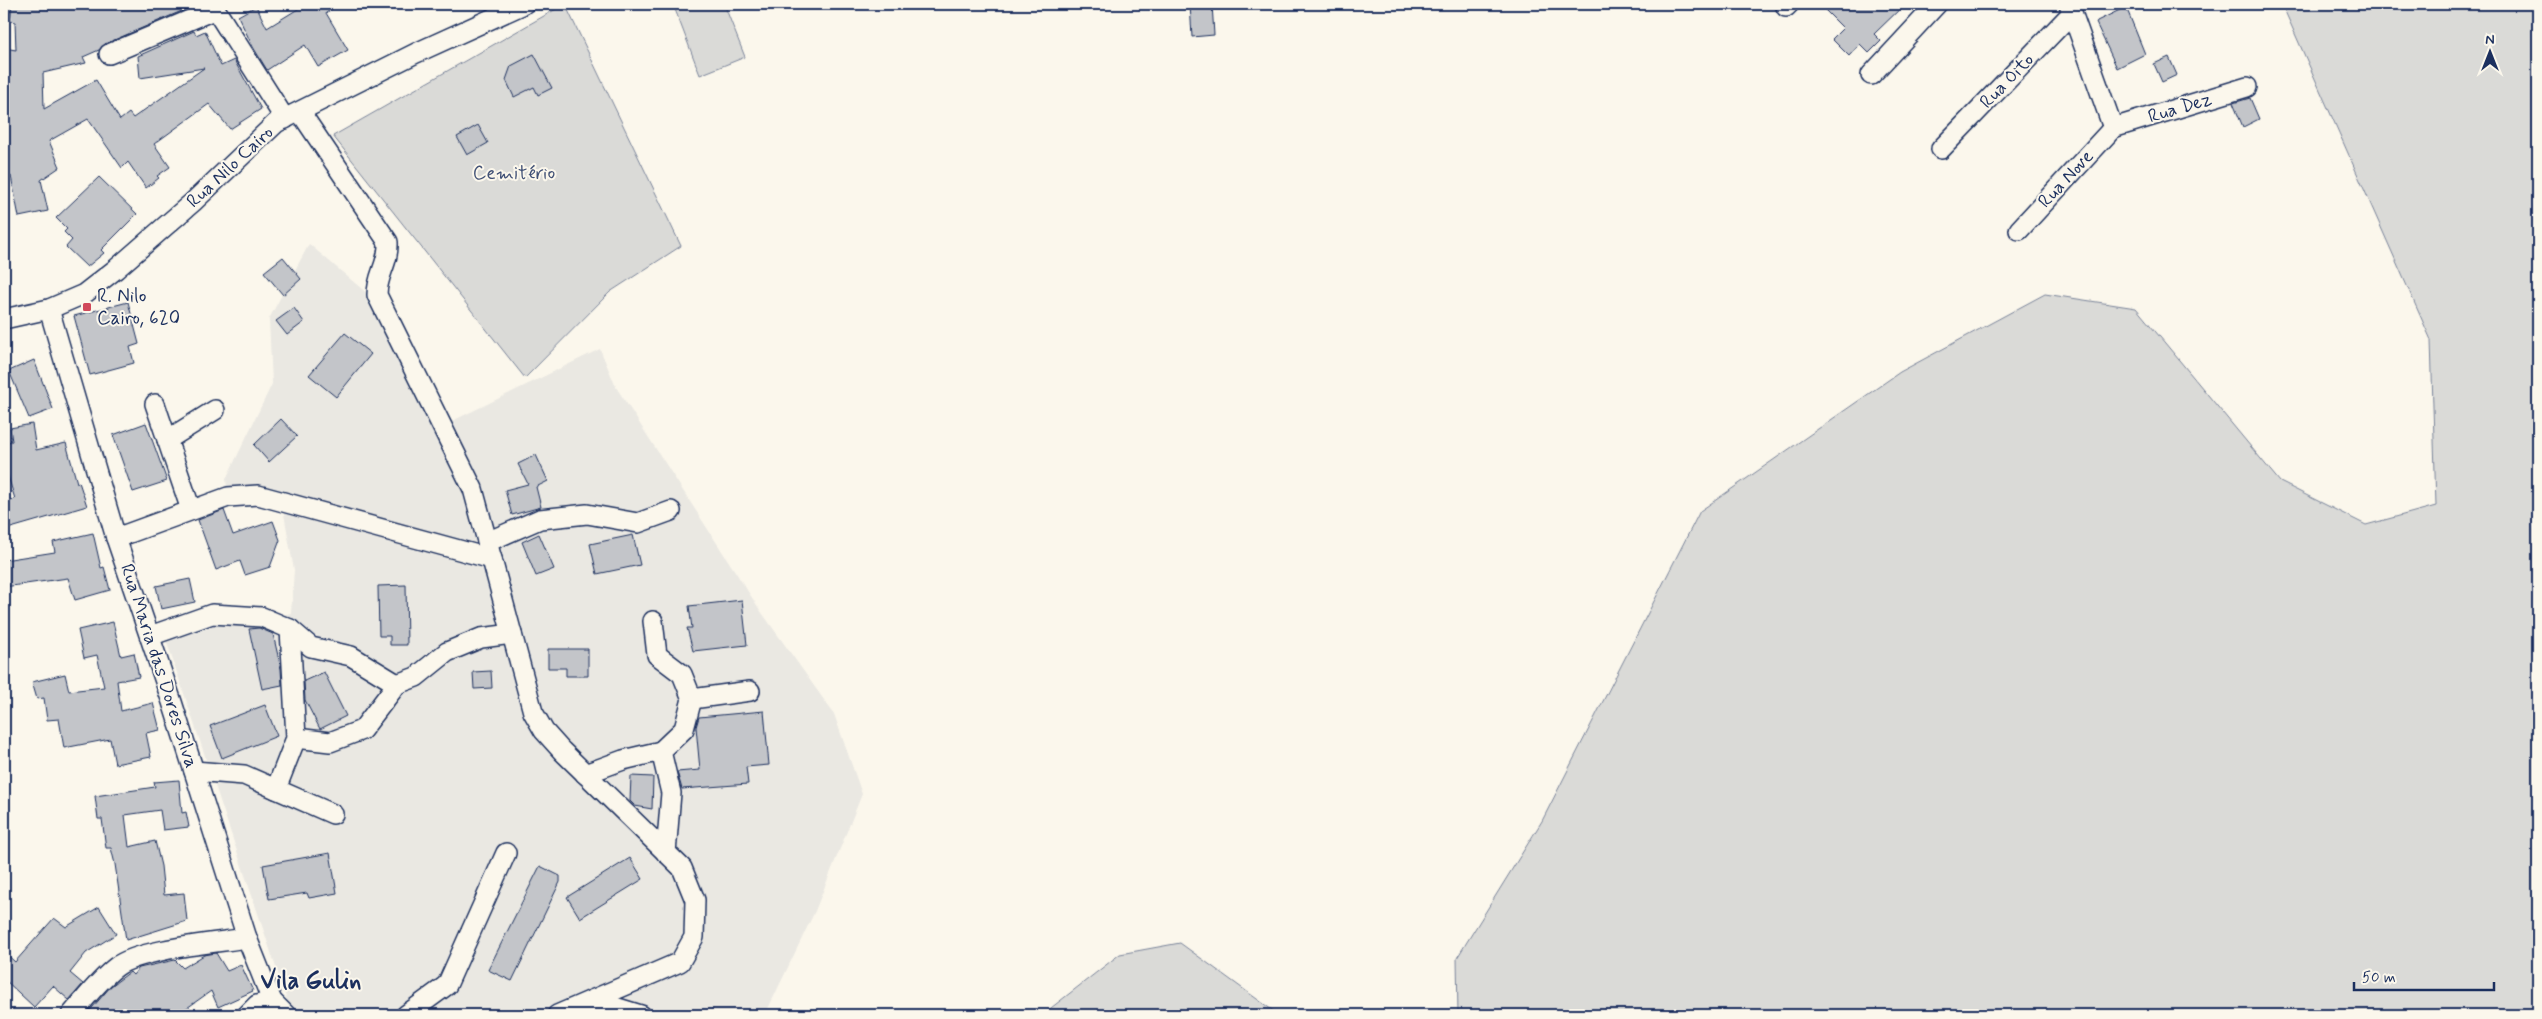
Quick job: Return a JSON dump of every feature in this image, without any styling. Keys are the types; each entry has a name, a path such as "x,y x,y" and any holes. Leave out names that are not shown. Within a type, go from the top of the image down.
{"street":[{"name":"Rua Nilo Cairo","path":"4,319 49,309 84,294 116,269 276,123 416,53 524,4"},
{"path":"1871,75 1936,4"},
{"path":"109,54 214,7 388,242 388,257 377,284 377,295 473,489 533,712 544,731 585,774 682,868 695,900 694,937 680,962 591,1008 557,1015"},
{"path":"2071,8 2113,128"},
{"name":"Rua Oito","path":"1941,149 2071,8"},
{"name":"Rua Dez","path":"2113,128 2247,87"},
{"name":"Rua Nove","path":"2019,230 2113,128"},
{"name":"Rua Maria das Dores Silva","path":"49,309 116,538 150,636 247,938 272,1001 286,1015"},
{"path":"154,404 191,510"},
{"path":"167,440 215,410"},
{"path":"116,538 228,497 258,495 489,551 540,519 587,514 638,523 671,511"},
{"path":"150,636 212,614 262,617 290,629 311,647 351,656 397,684"},
{"path":"585,774 623,760 661,751 684,730 692,700 682,674 657,655 654,622"},
{"path":"276,789 296,738 290,629"},
{"path":"296,738 330,742 362,730 397,684 416,677 446,652 481,638 512,634"},
{"path":"692,700 750,691"},
{"path":"661,751 671,793 666,853"},
{"path":"194,771 244,775 333,814"},
{"path":"406,1015 447,985 506,853"},
{"path":"71,1015 99,982 117,966 136,956 247,938"},
{"path":"247,1015 257,1005 272,1001"},
{"path":"591,1008 641,1015"}],"shaded area":[{"path":"309,244 382,306 442,426 600,349 616,387 760,610 834,714 862,794 815,911 765,1015 292,1015 164,634 221,617 261,621 291,613 294,570 282,503 228,497 226,479 272,384 269,319"}],"green space":[{"name":"Cemitério","path":"565,4 681,246 610,292 525,378 333,136"},
{"path":"673,4 724,4 745,57 700,75"},
{"path":"2286,4 2538,4 2538,1015 1458,1015 1457,958 1542,821 1700,511 1900,372 2045,294 2136,308 2280,482 2366,525 2436,506 2431,340 2284,9"},
{"path":"1180,943 1279,1015 1042,1015 1120,954"}],"building":[{"path":"12,4 181,4 184,10 105,44 99,50 83,57 86,63 43,73 44,109 96,80 120,120 129,113 133,118 204,68 140,78 138,56 194,31 196,35 205,31 221,66 234,60 261,109 230,129 209,104 154,144 170,167 157,176 159,178 146,188 128,162 122,168 88,119 49,141 60,167 41,180 48,211 19,217 11,176 4,178 4,48 16,50 15,22 10,21"},
{"path":"306,4 339,4 326,13 348,50 318,67 305,45 267,70 238,16 256,6 267,28"},
{"path":"1190,4 1212,4 1214,35 1192,37"},
{"path":"1819,4 1905,4 1874,34 1881,41 1869,53 1860,44 1849,56 1832,39 1843,28"},
{"path":"2126,7 2145,54 2117,68 2096,23"},
{"path":"534,54 552,88 538,95 534,87 514,97 506,80 511,66"},
{"path":"2169,57 2177,75 2162,82 2154,64"},
{"path":"2250,98 2259,119 2243,127 2233,103"},
{"path":"478,125 488,143 467,155 457,137"},
{"path":"99,177 137,214 101,250 104,253 87,267 66,247 72,240 64,232 67,229 56,218"},
{"path":"283,257 301,279 283,295 264,272"},
{"path":"128,302 139,344 130,347 134,363 90,375 74,316"},
{"path":"294,308 304,322 287,335 276,321"},
{"path":"345,333 371,354 336,397 309,375"},
{"path":"34,360 53,409 29,418 9,371"},
{"path":"281,419 297,436 269,462 254,445"},
{"path":"146,423 167,481 133,492 113,435"},
{"path":"32,424 36,450 66,443 77,483 79,482 87,506 4,530 4,501 15,499 4,463 4,443 12,441 10,428"},
{"path":"536,455 548,481 536,487 541,507 512,515 505,490 528,484 518,464"},
{"path":"224,510 233,535 273,521 280,540 270,567 245,575 240,561 216,570 198,520"},
{"path":"93,533 101,568 104,567 110,590 75,600 68,578 4,587 4,560 55,552 53,542"},
{"path":"539,534 554,569 536,576 522,542"},
{"path":"633,535 640,565 597,574 590,544"},
{"path":"190,579 195,602 161,609 156,586"},
{"path":"406,585 407,645 390,645 390,636 379,636 378,586"},
{"path":"742,600 747,645 693,651 687,628 692,628 689,606"},
{"path":"113,622 121,656 134,653 139,677 117,681 121,711 153,703 160,730 146,733 151,757 115,764 110,739 64,748 59,719 47,720 44,698 37,699 32,682 65,674 69,691 104,687 97,655 84,658 78,630"},
{"path":"259,628 273,634 281,669 282,685 262,689 249,629"},
{"path":"548,649 588,649 588,676 566,676 566,668 548,668"},
{"path":"491,671 492,688 474,689 473,672"},
{"path":"324,672 346,716 320,729 305,700 304,681"},
{"path":"265,705 277,736 222,758 210,726"},
{"path":"764,711 769,765 746,767 748,784 682,789 677,772 700,770 696,727 699,717"},
{"path":"631,776 653,777 652,809 635,806 630,801"},
{"path":"179,780 182,813 186,812 189,827 163,830 160,810 125,815 129,847 155,841 161,866 164,895 184,893 187,921 126,940 115,864 111,848 106,848 102,819 98,819 95,796 155,787 154,782"},
{"path":"330,853 337,893 309,898 307,893 269,899 263,865"},
{"path":"630,858 643,879 580,918 567,897"},
{"path":"540,866 560,876 560,882 512,981 488,970"},
{"path":"99,907 116,934 86,953 70,973 83,984 69,1000 53,986 34,1007 4,979 4,952 15,962 54,918 66,927"},
{"path":"216,953 227,971 241,965 253,991 218,1007 211,991 177,1015 86,1015 111,986 130,972 133,975 139,968 175,960 183,968 204,955"}],"place":[{"name":"R. Nilo Cairo, 620","path":"87,307"}],"district":[{"name":"Vila Gulin","path":"311,981"}]}
